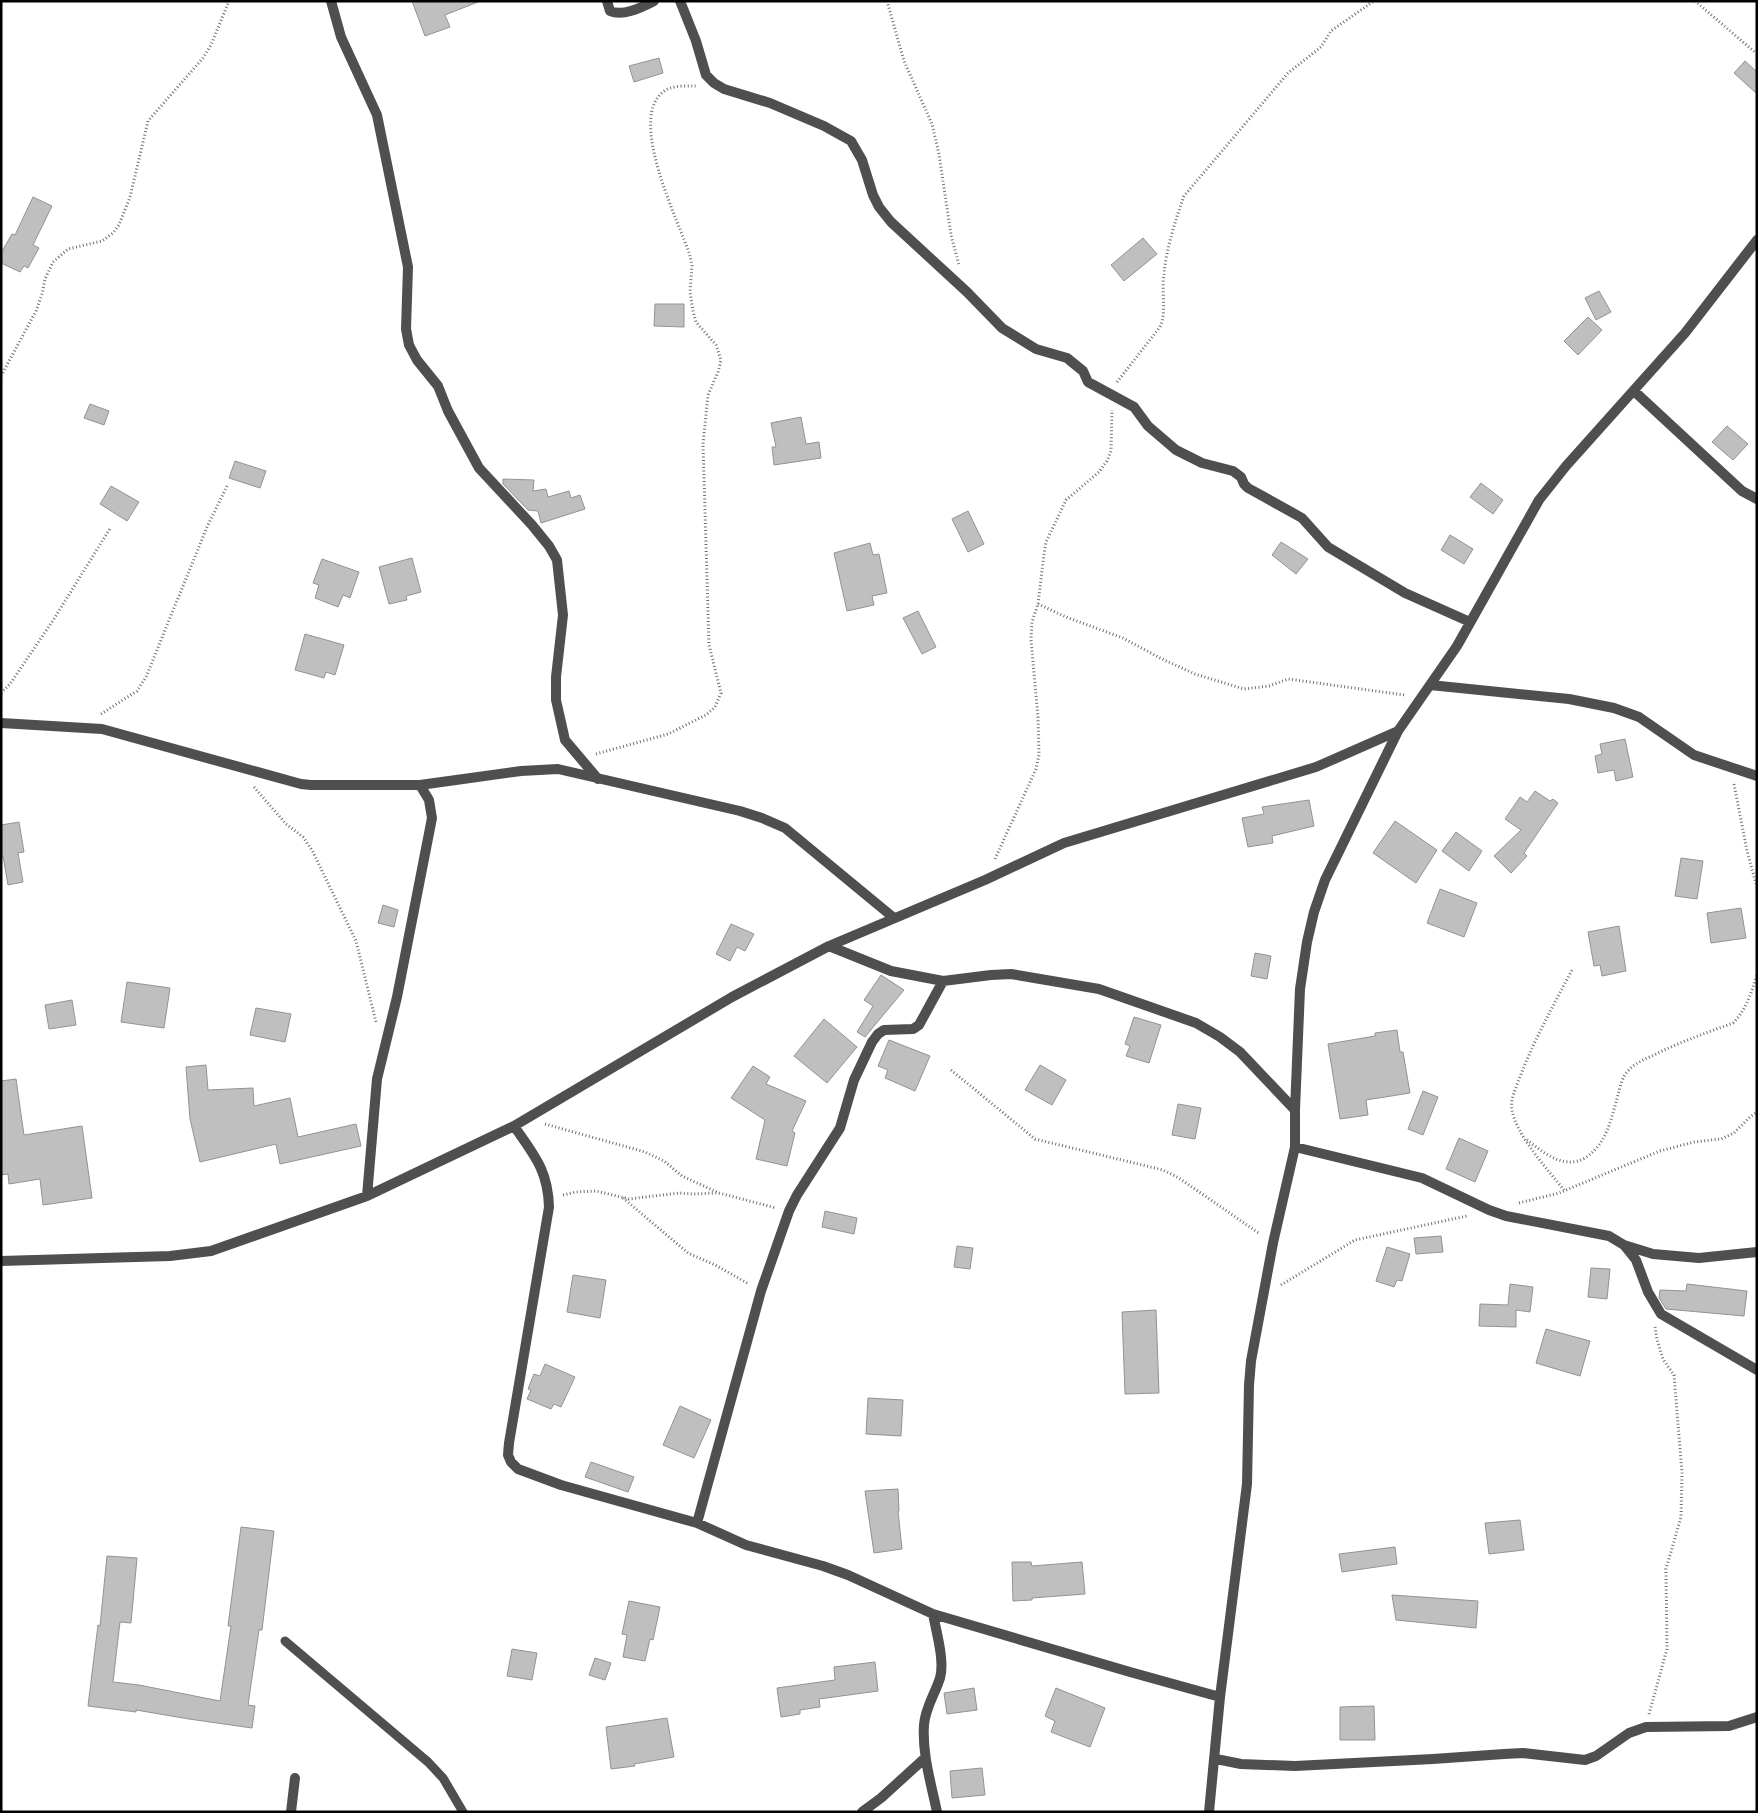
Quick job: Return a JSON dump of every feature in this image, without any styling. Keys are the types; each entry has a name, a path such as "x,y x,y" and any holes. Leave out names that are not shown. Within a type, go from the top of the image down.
{"street":[{"path":"331,1 342,37 377,115 408,267 406,329 409,345 417,360 438,386 448,411 479,468 532,525 549,546 557,560 563,615 556,677 556,700 565,740 598,779"},
{"path":"607,1 610,11 616,13 640,8 654,1"},
{"path":"680,1 696,41 706,75 720,86 770,103 824,126 851,141 862,160 873,195 879,207 891,222 967,292 1002,328 1036,349 1067,358 1084,371 1088,382 1134,407 1148,426 1176,450 1202,463 1233,471 1241,477 1248,488 1302,518 1328,547 1405,593 1470,622"},
{"path":"1209,1812 1216,1759 1220,1697 1248,1484 1251,1361 1273,1243 1295,1147 1300,989 1314,912 1325,880 1398,731 1470,622 1539,500 1566,466 1685,334 1757,240"},
{"path":"1634,391 1742,491 1757,499"},
{"path":"1430,685 1569,699 1614,708 1639,717 1694,755 1757,776"},
{"path":"1,723 102,729 301,784 311,785 420,785 558,769 740,811 785,828 894,918"},
{"path":"1,1262 170,1256 211,1251 367,1196 514,1126 732,997 829,946 985,880 1064,843 1316,767 1398,731"},
{"path":"367,1196 377,1079 397,997 432,818 430,800 420,785"},
{"path":"829,946 891,971 943,981 1011,974 1099,989 1196,1023 1220,1037 1240,1052 1295,1110"},
{"path":"697,1522 761,1291 789,1211 797,1195 840,1128 854,1080 872,1042 884,1030 914,1029 919,1025 943,981"},
{"path":"514,1126 537,1160 546,1179 549,1207 509,1443 508,1455 511,1462 518,1469 561,1485 697,1522 746,1545 823,1566 848,1575 932,1614 1220,1697"},
{"path":"1295,1147 1422,1178 1489,1210 1506,1216 1609,1236 1624,1245 1654,1254 1699,1258 1757,1252"},
{"path":"1624,1245 1641,1270 1653,1301 1662,1314 1757,1370"},
{"path":"932,1614 940,1655 941,1676 925,1715 924,1726 925,1758 938,1812"},
{"path":"1216,1759 1241,1764 1295,1766 1433,1760 1523,1753 1585,1760 1596,1756 1629,1733 1646,1727 1729,1726 1757,1716"},
{"path":"862,1812 881,1798 925,1758"},
{"path":"291,1812 295,1778"}],"lane":[{"path":"285,1641 428,1762 443,1778 463,1812"}],"path":[{"path":"1,376 36,311 45,279 53,262 68,249 102,241 113,233 119,225 130,197 148,121 203,58 211,46 229,1"},
{"path":"887,1 904,61 932,124 940,154 951,235 967,292"},
{"path":"1695,1 1757,54"},
{"path":"580,758 668,734 706,715 715,707 721,693 709,645 702,444 708,395 721,360 716,345 696,322 690,292 692,266 690,256 659,173 653,148 651,125 654,104 658,97 666,90 681,86 720,86"},
{"path":"82,727 137,691 146,677 207,527 228,486"},
{"path":"1,693 10,684 47,630 111,527"},
{"path":"1038,604 1066,618 1123,638 1195,674 1244,690 1269,686 1288,679 1421,698"},
{"path":"236,766 286,824 303,837 312,850 356,941 372,1012 378,1029 386,1040"},
{"path":"1731,768 1747,851 1757,887"},
{"path":"1564,1190 1535,1154 1527,1140 1512,1110 1512,1098 1530,1050 1572,970"},
{"path":"1527,1140 1548,1156 1559,1160 1579,1161 1589,1155 1603,1141 1608,1131 1621,1083 1627,1072 1637,1064 1680,1042 1733,1023 1739,1017 1751,995 1757,974"},
{"path":"951,1070 1035,1139 1162,1170 1179,1178 1273,1243"},
{"path":"526,1118 645,1152 664,1161 682,1176 718,1193 789,1211"},
{"path":"549,1207 562,1196 576,1192 596,1191 629,1199 679,1193 718,1193"},
{"path":"623,1198 688,1253 715,1265 761,1291"},
{"path":"1646,1727 1667,1649 1666,1568 1681,1518 1682,1473 1674,1375 1663,1359 1657,1340 1653,1301"}],"building":[{"path":"412,1 478,2 445,15 450,27 425,36"},
{"path":"659,58 663,73 634,82 629,66"},
{"path":"1745,61 1757,72 1757,94 1734,73"},
{"path":"33,197 52,206 33,245 39,248 28,268 24,266 20,272 1,263 1,253 12,234 15,235"},
{"path":"1143,238 1157,254 1124,281 1111,265"},
{"path":"1599,291 1611,312 1596,320 1585,298"},
{"path":"655,304 684,304 684,327 654,326"},
{"path":"1588,317 1602,330 1578,355 1564,341"},
{"path":"90,404 109,411 104,425 84,418"},
{"path":"801,417 806,444 819,442 821,458 774,465 772,447 776,447 771,423"},
{"path":"1727,426 1748,444 1733,460 1712,442"},
{"path":"235,461 266,471 260,488 229,478"},
{"path":"503,479 534,480 533,491 546,489 548,497 569,491 571,498 580,495 585,509 541,523 538,511 528,510 503,484"},
{"path":"1481,483 1503,500 1493,514 1470,497"},
{"path":"111,486 139,502 127,521 100,504"},
{"path":"968,511 984,544 968,552 952,519"},
{"path":"1450,535 1473,549 1464,564 1441,550"},
{"path":"1281,542 1308,559 1296,574 1272,555"},
{"path":"870,543 873,555 879,554 887,593 872,596 874,605 847,611 834,553"},
{"path":"412,558 421,592 406,596 407,600 389,604 379,567"},
{"path":"322,559 359,572 350,598 343,595 338,607 315,598 319,585 313,583"},
{"path":"918,611 936,647 922,654 903,618"},
{"path":"305,634 344,645 335,675 326,672 324,678 295,670"},
{"path":"1625,739 1633,777 1616,781 1614,770 1598,773 1595,756 1602,754 1600,744"},
{"path":"1535,791 1550,801 1553,799 1558,803 1524,853 1527,856 1511,873 1494,856 1521,830 1505,819 1520,797 1527,802"},
{"path":"1309,800 1314,826 1272,836 1273,843 1248,847 1242,818 1264,814 1262,807"},
{"path":"1395,821 1437,850 1416,883 1373,853"},
{"path":"19,822 24,852 18,853 23,882 8,885 3,856 1,856 1,825"},
{"path":"1456,832 1482,851 1469,871 1442,851"},
{"path":"1681,858 1703,861 1697,899 1675,896"},
{"path":"1440,889 1477,903 1464,937 1427,923"},
{"path":"383,905 398,910 394,927 378,923"},
{"path":"1741,908 1746,938 1711,943 1707,913"},
{"path":"731,924 754,934 745,951 737,947 730,961 716,954"},
{"path":"1619,926 1626,971 1602,976 1600,965 1594,966 1588,932"},
{"path":"1255,953 1271,956 1267,979 1251,976"},
{"path":"881,975 904,990 865,1037 857,1032 873,1006 864,1000"},
{"path":"127,982 170,988 164,1028 121,1022"},
{"path":"72,1000 76,1025 49,1029 45,1005"},
{"path":"256,1008 291,1014 285,1042 250,1035"},
{"path":"1134,1017 1161,1025 1149,1063 1126,1056 1130,1046 1125,1044"},
{"path":"824,1019 857,1047 827,1083 794,1056"},
{"path":"1397,1030 1400,1052 1403,1052 1410,1093 1366,1100 1368,1115 1340,1119 1328,1044 1375,1036 1375,1033"},
{"path":"889,1040 930,1056 915,1091 885,1078 888,1070 878,1066"},
{"path":"206,1065 208,1090 253,1088 254,1106 290,1098 298,1137 356,1124 361,1146 280,1164 276,1144 200,1162 190,1119 186,1067"},
{"path":"1040,1065 1066,1080 1052,1105 1025,1090"},
{"path":"753,1066 770,1077 766,1084 806,1101 792,1131 795,1133 787,1166 756,1159 765,1120 731,1098"},
{"path":"16,1079 24,1135 82,1126 92,1198 43,1205 40,1179 9,1184 8,1174 1,1175 1,1081"},
{"path":"1423,1091 1438,1097 1423,1135 1408,1129"},
{"path":"1178,1104 1201,1108 1195,1139 1172,1135"},
{"path":"1459,1138 1488,1151 1475,1182 1446,1169"},
{"path":"825,1211 857,1218 854,1234 822,1227"},
{"path":"1441,1236 1443,1252 1416,1254 1414,1238"},
{"path":"957,1246 973,1248 970,1269 954,1267"},
{"path":"1387,1247 1410,1254 1402,1281 1397,1280 1394,1287 1376,1281"},
{"path":"1591,1268 1610,1269 1607,1299 1588,1297"},
{"path":"573,1275 606,1280 600,1318 567,1312"},
{"path":"1510,1284 1533,1287 1530,1312 1516,1310 1516,1327 1479,1326 1480,1304 1508,1305"},
{"path":"1687,1284 1747,1291 1744,1316 1666,1309 1659,1298 1660,1290 1686,1291"},
{"path":"1156,1310 1159,1393 1125,1394 1122,1312"},
{"path":"1546,1329 1590,1341 1580,1376 1536,1363"},
{"path":"545,1364 575,1377 561,1407 554,1404 551,1409 527,1399 531,1390 528,1389 534,1374 540,1376"},
{"path":"868,1398 903,1400 901,1436 866,1434"},
{"path":"680,1406 711,1420 694,1458 663,1445"},
{"path":"591,1462 634,1477 628,1492 585,1477"},
{"path":"898,1489 902,1549 874,1553 865,1491"},
{"path":"1520,1520 1524,1550 1489,1554 1485,1523"},
{"path":"241,1527 274,1531 262,1630 259,1630 248,1705 255,1706 252,1728 136,1710 136,1712 88,1706 98,1625 100,1626 107,1556 137,1558 131,1623 120,1622 113,1682 139,1685 220,1701 231,1626 228,1626"},
{"path":"1395,1547 1397,1564 1342,1572 1339,1554"},
{"path":"1012,1562 1031,1562 1032,1566 1082,1562 1085,1594 1013,1601"},
{"path":"1392,1595 1478,1601 1476,1628 1396,1620"},
{"path":"629,1601 660,1607 653,1640 650,1639 645,1661 623,1657 627,1635 622,1634"},
{"path":"512,1649 537,1653 532,1680 507,1676"},
{"path":"595,1658 611,1663 605,1680 589,1675"},
{"path":"875,1662 878,1691 819,1699 820,1707 800,1710 800,1714 781,1717 777,1688 835,1680 834,1667"},
{"path":"974,1688 977,1710 947,1714 944,1693"},
{"path":"1056,1688 1105,1708 1090,1747 1051,1732 1055,1721 1045,1716"},
{"path":"1374,1706 1375,1740 1340,1740 1340,1707"},
{"path":"667,1718 674,1757 634,1764 635,1766 611,1769 606,1727"},
{"path":"982,1768 985,1795 952,1798 950,1771"}]}
